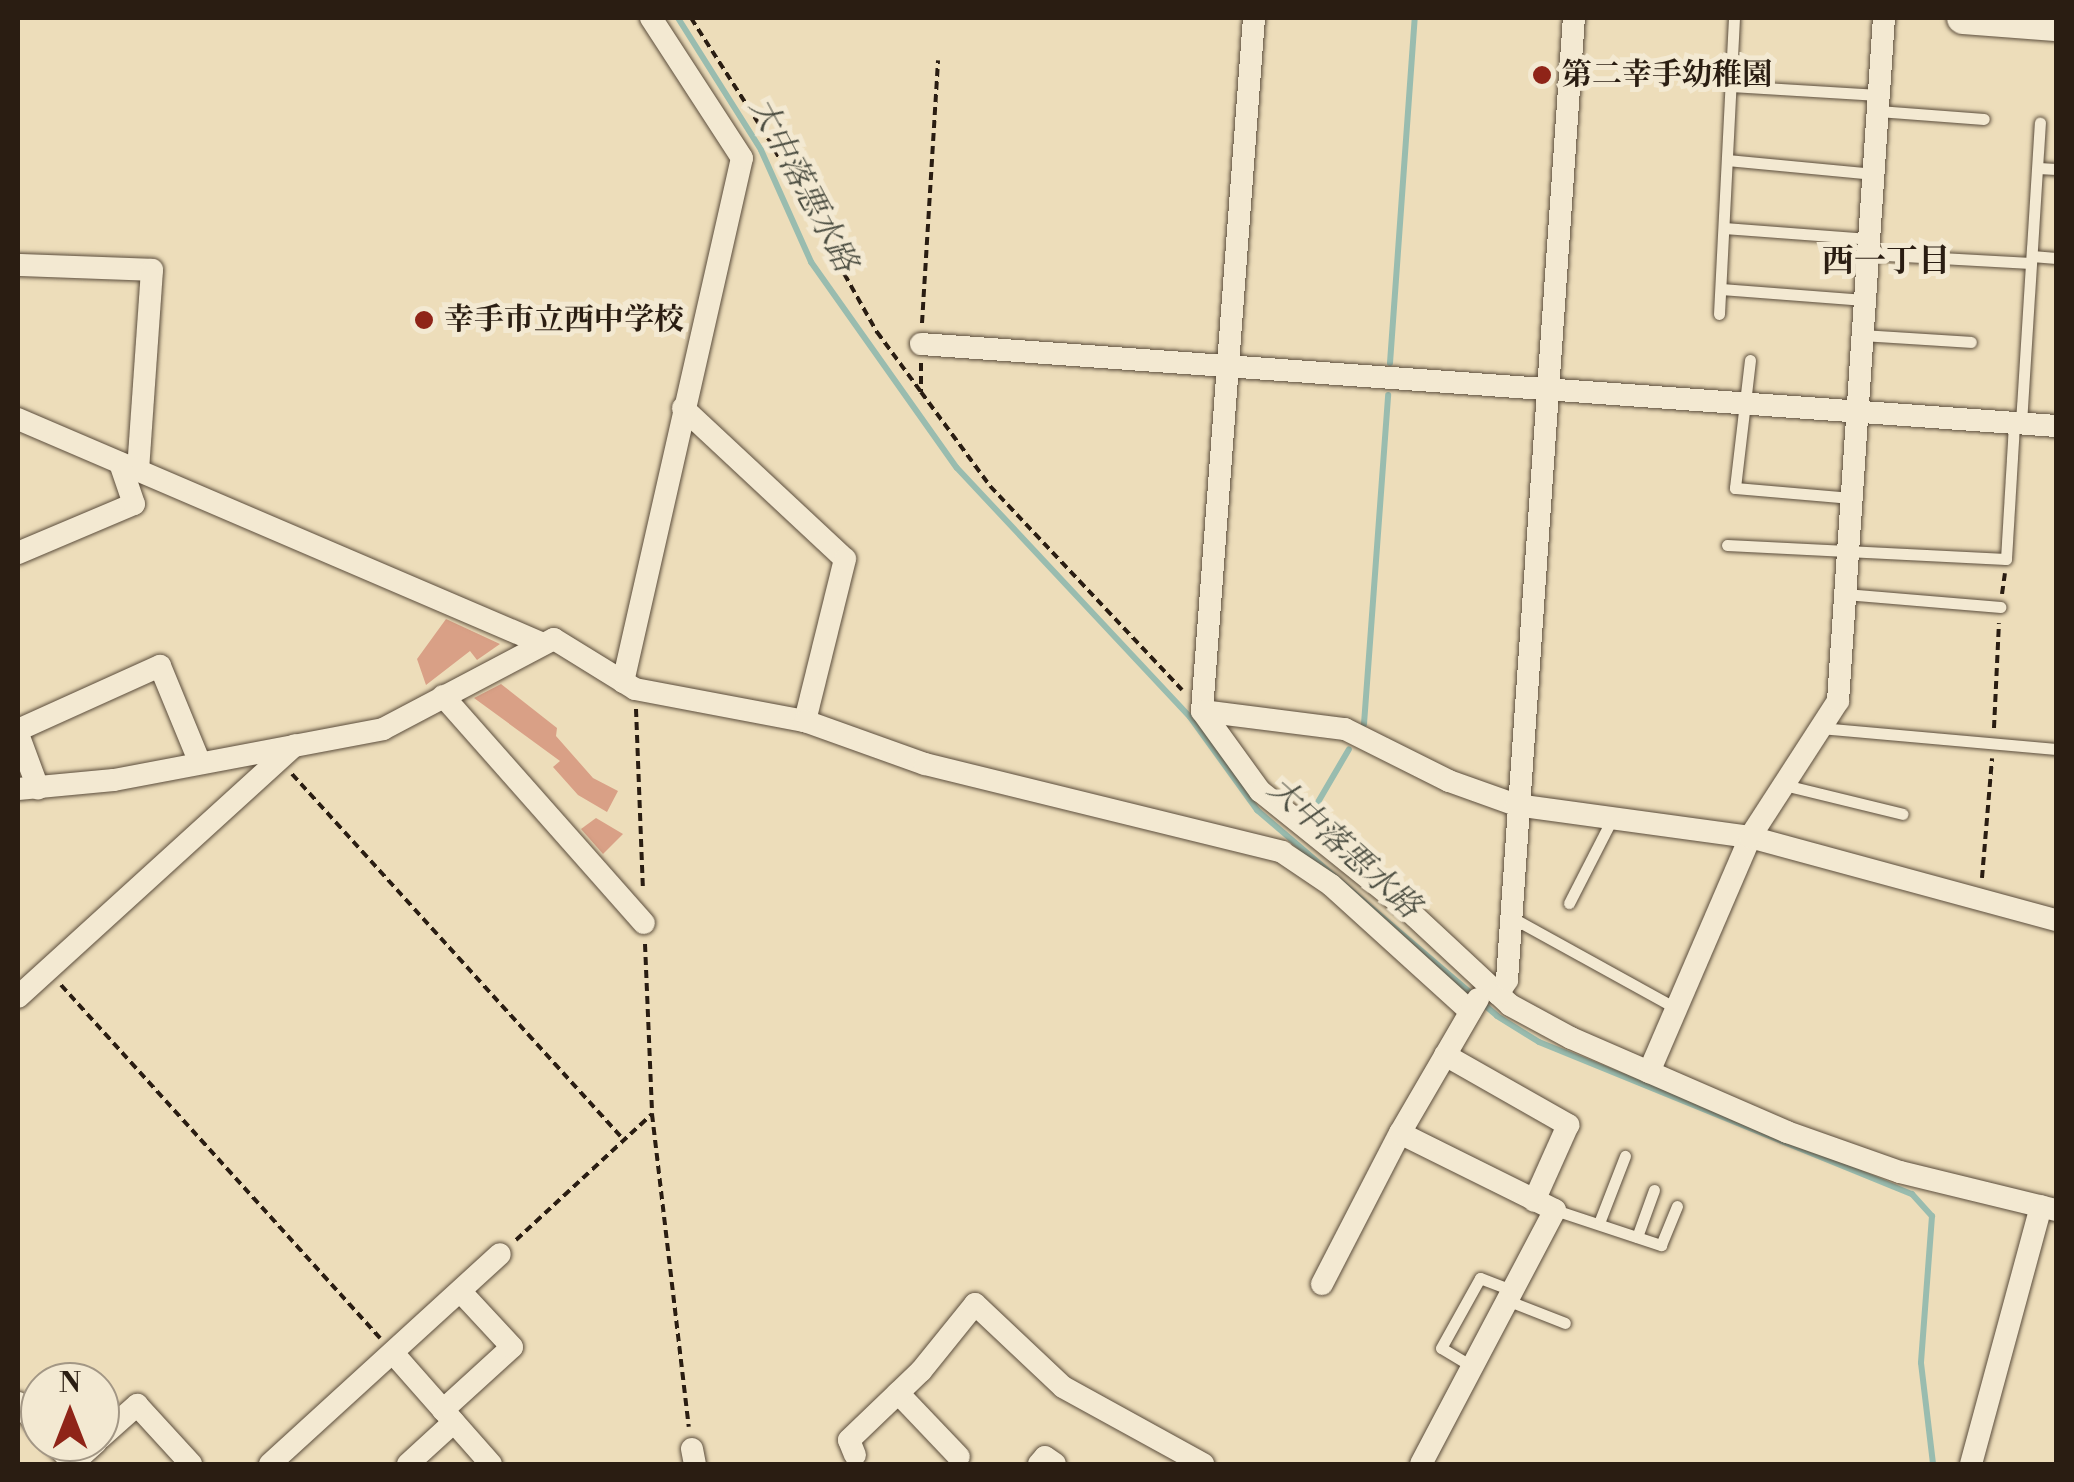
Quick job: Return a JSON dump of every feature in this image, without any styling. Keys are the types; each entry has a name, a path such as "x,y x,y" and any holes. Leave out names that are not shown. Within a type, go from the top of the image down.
{"street":[{"path":"623,682 742,158 651,18"},
{"path":"1254,18 1202,711 1260,791 1409,912 1482,998"},
{"path":"1322,1284 1445,1055 1482,998 1507,980 1516,805 1574,18"},
{"path":"1649,1072 1750,837 1838,701 1884,18"},
{"path":"1963,18 2056,25"},
{"path":"18,265 152,270 129,466 134,504 18,553"},
{"path":"921,344 2056,426"},
{"path":"683,408 844,559 805,721"},
{"path":"18,418 542,643"},
{"path":"200,763 160,666 18,732 28,788 287,752 383,729 554,639 623,682 697,704 805,721 925,764 1282,852 1482,998 1787,1132 1900,1172 2049,1208 1971,1464"},
{"path":"443,696 644,923"},
{"path":"1202,711 1345,729 1449,781 1516,805 1750,837 2056,920"},
{"path":"18,997 287,752"},
{"path":"1421,1464 1511,1296 1545,1205 1568,1125 1445,1055"},
{"path":"1400,1133 1545,1205"},
{"path":"270,1464 500,1254"},
{"path":"408,1464 512,1347 460,1291"},
{"path":"854,1462 849,1440 898,1393 975,1304 1063,1387 1187,1461"},
{"path":"393,1353 491,1464"},
{"path":"898,1393 960,1457"},
{"path":"120,1421 138,1405 191,1464"},
{"path":"1039,1464 1044,1458 1056,1464"}],"lane":[{"path":"1719,314 1734,18"},
{"path":"1730,86 1984,120"},
{"path":"1727,544 2006,558 2040,123"},
{"path":"1727,160 1874,174"},
{"path":"2038,168 2056,169"},
{"path":"1724,228 1869,246 2032,260 2056,258"},
{"path":"1720,289 1865,300"},
{"path":"1863,335 1971,342"},
{"path":"1750,360 1735,488 1852,498"},
{"path":"1845,594 2000,608"},
{"path":"1820,728 2056,749"},
{"path":"1784,785 1903,814"},
{"path":"1568,903 1612,819"},
{"path":"1510,916 1676,1008"},
{"path":"1599,1223 1625,1156"},
{"path":"1637,1237 1654,1190"},
{"path":"1545,1205 1661,1246 1678,1206"},
{"path":"1473,1366 1441,1348 1480,1278 1564,1323"}],"path":[{"path":"690,18 768,138 877,332 990,486 1202,711"},
{"path":"921,392 938,60"},
{"path":"287,752 624,1140"},
{"path":"48,971 393,1353"},
{"path":"500,1254 652,1114 694,1457"}],"building":[{"path":"446,619 500,644 477,660 470,651 426,685 417,659"},
{"path":"501,684 557,728 556,736 593,778 618,791 607,812 578,795 553,767 560,761 474,698"},
{"path":"596,818 623,834 603,854 581,829"}],"waterway":[{"name":"大中落悪水路","path":"678,18 761,150 811,262 957,468 1190,717 1257,810 1497,1016 1539,1042 1912,1194 1932,1216 1921,1363 1933,1464"},
{"path":"1390,363 1415,18"},
{"path":"1364,724 1388,395"},
{"path":"1314,809 1349,749"}],"place":[{"name":"第二幸手幼稚園","path":"1542,75"},
{"name":"幸手市立西中学校","path":"424,320"}],"district":[{"name":"西一丁目","path":"1886,261"}]}
